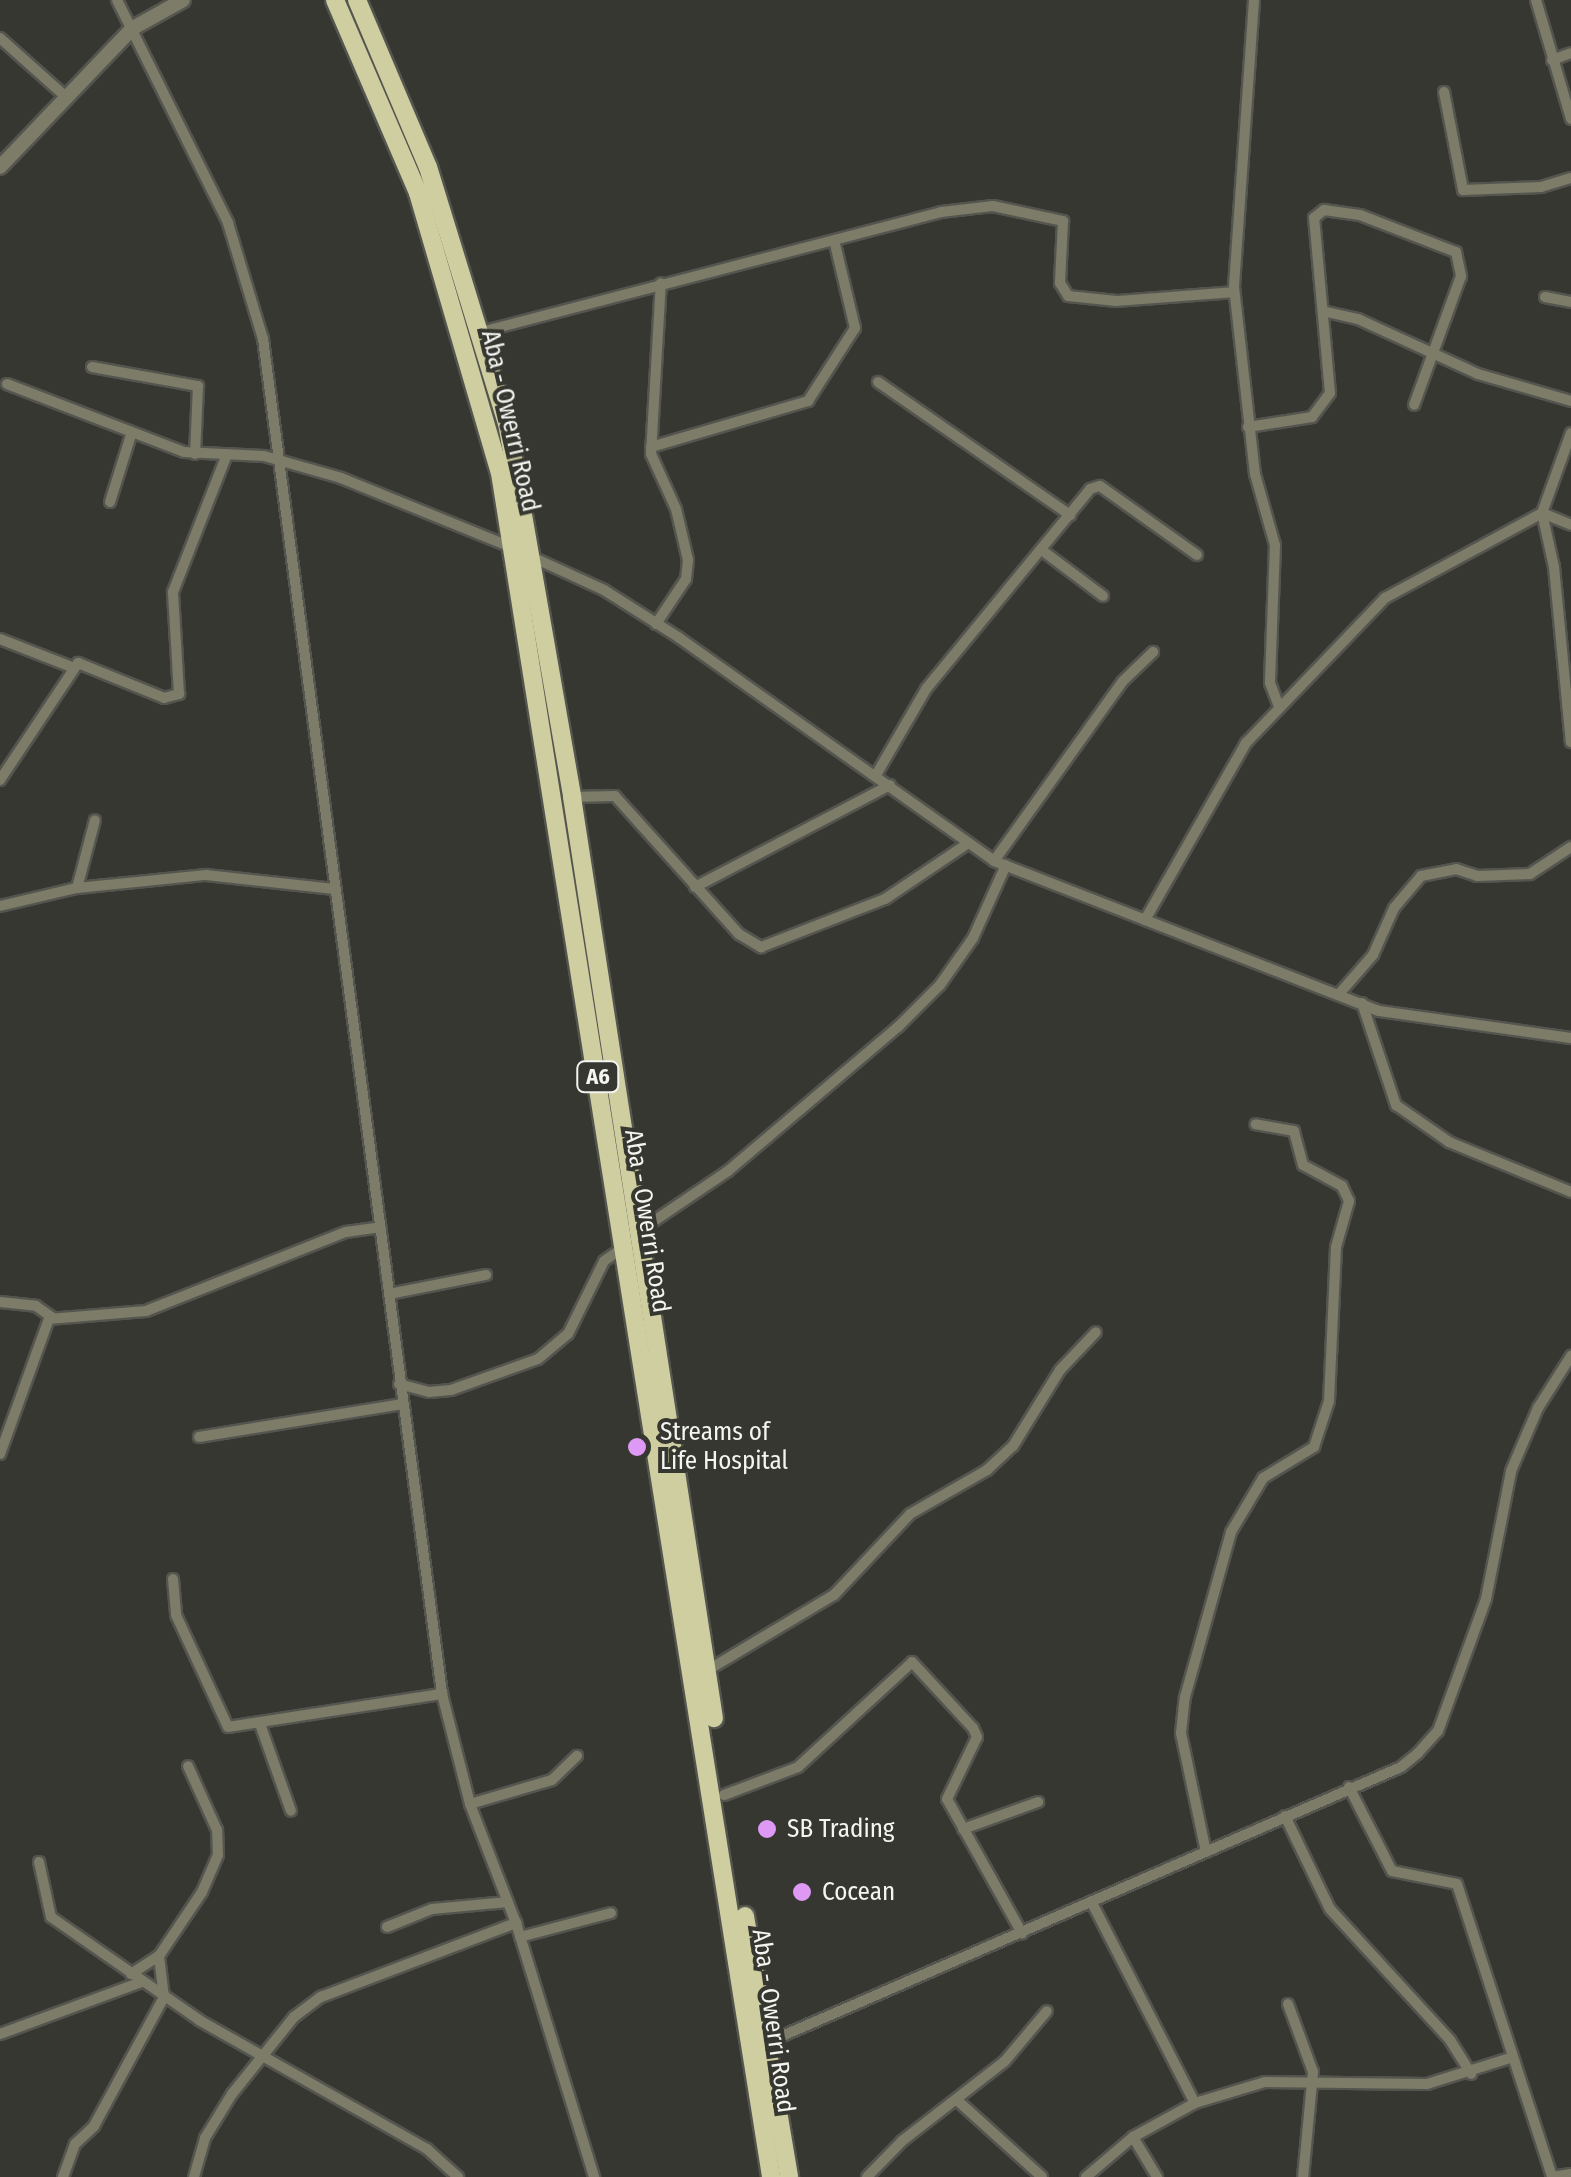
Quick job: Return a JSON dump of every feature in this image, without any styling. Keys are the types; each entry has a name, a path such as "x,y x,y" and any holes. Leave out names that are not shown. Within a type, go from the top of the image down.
{"highway":[{"name":"Aba - Owerri Road","path":"335,0 399,144 451,291 500,473 771,2177"},
{"name":"Aba - Owerri Road","path":"356,0 428,167 481,332 532,557 708,1670 724,1795 789,2177"}],"street":[{"path":"117,0 248,278 284,460 334,888 442,1694 470,1804 516,1923 594,2177"},
{"path":"0,167 132,28 183,0"},
{"path":"1254,0 1234,292 1248,427 1275,545 1270,683 1279,706"},
{"path":"1536,0 1571,119"},
{"path":"0,38 66,97"},
{"path":"1552,60 1571,53"},
{"path":"1444,92 1463,190 1542,186 1571,178"},
{"path":"481,332 941,212 993,206 1063,221 1060,283 1068,296 1117,301 1234,292"},
{"path":"1248,427 1312,416 1326,403 1326,312 1317,213 1360,215 1456,252 1461,276 1414,405"},
{"path":"651,447 797,406 815,393 855,328 834,240"},
{"path":"656,624 686,579 688,560 651,447 661,283"},
{"path":"1545,297 1571,302"},
{"path":"1326,312 1571,401"},
{"path":"92,367 198,386 195,454"},
{"path":"878,382 1070,515"},
{"path":"6,384 131,435 195,454 284,460 513,548"},
{"path":"1571,433 1542,513 1554,567 1571,742"},
{"path":"110,502 131,435"},
{"path":"0,639 72,667 91,666 164,698 179,694 174,592 226,457"},
{"path":"876,775 926,690 1070,515 1100,486 1198,555"},
{"path":"1145,920 1246,743 1279,706 1386,598 1542,513"},
{"path":"1542,513 1571,525"},
{"path":"1042,551 1103,596"},
{"path":"532,557 656,624 994,861 1362,1003 1438,1024 1571,1038"},
{"path":"994,861 1124,681 1153,652"},
{"path":"0,780 72,667"},
{"path":"696,887 890,785"},
{"path":"572,797 615,796 739,934 761,947 885,898 967,844"},
{"path":"77,888 96,820"},
{"path":"1339,994 1373,955 1394,908 1421,876 1456,868 1478,876 1530,874 1571,847"},
{"path":"639,1231 728,1171 898,1027 940,985 973,938 1006,866"},
{"path":"0,906 77,888 222,876 334,888"},
{"path":"1362,1003 1396,1105 1449,1142 1571,1192"},
{"path":"1206,1852 1182,1733 1185,1697 1231,1532 1263,1478 1314,1447 1329,1401 1336,1247 1349,1201 1342,1186 1303,1166 1294,1132 1256,1124"},
{"path":"0,1454 43,1325 54,1318 159,1308 346,1232 382,1227"},
{"path":"400,1384 428,1392 451,1390 538,1359 568,1334 604,1260 625,1246"},
{"path":"389,1294 486,1275"},
{"path":"0,1302 36,1306 54,1318"},
{"path":"708,1670 834,1595 910,1514 987,1470 1013,1446 1060,1370 1096,1332"},
{"path":"766,2043 1400,1767 1438,1731 1486,1598 1511,1472 1538,1408 1571,1356"},
{"path":"199,1436 402,1404"},
{"path":"173,1578 176,1615 228,1727 442,1694"},
{"path":"724,1795 798,1767 912,1662 976,1737 946,1791 1022,1933"},
{"path":"260,1724 291,1811"},
{"path":"470,1804 552,1780 578,1756"},
{"path":"130,1974 159,1956 202,1892 220,1845 188,1766"},
{"path":"1349,1787 1392,1872 1456,1884 1552,2177 1571,2174"},
{"path":"964,1828 1038,1802"},
{"path":"1285,1816 1330,1909 1450,2040 1471,2074"},
{"path":"39,1862 51,1917 164,1998 427,2149 458,2177"},
{"path":"387,1927 432,1908 508,1902"},
{"path":"1092,1904 1194,2103"},
{"path":"520,1937 611,1914"},
{"path":"194,2177 205,2138 279,2030 321,1998 516,1923"},
{"path":"63,2177 75,2144 94,2126 164,1998 159,1956"},
{"path":"0,2034 141,1982"},
{"path":"1288,2004 1312,2080 1302,2177"},
{"path":"868,2177 902,2141 1005,2061 1047,2012"},
{"path":"1086,2177 1133,2137 1194,2103 1265,2082 1427,2084 1471,2074 1510,2058"},
{"path":"958,2101 1042,2177"},
{"path":"1133,2137 1157,2177"}],"place":[{"name":"Streams of Life Hospital","path":"637,1447"},
{"name":"SB Trading","path":"767,1829"},
{"name":"Cocean","path":"802,1892"}]}
